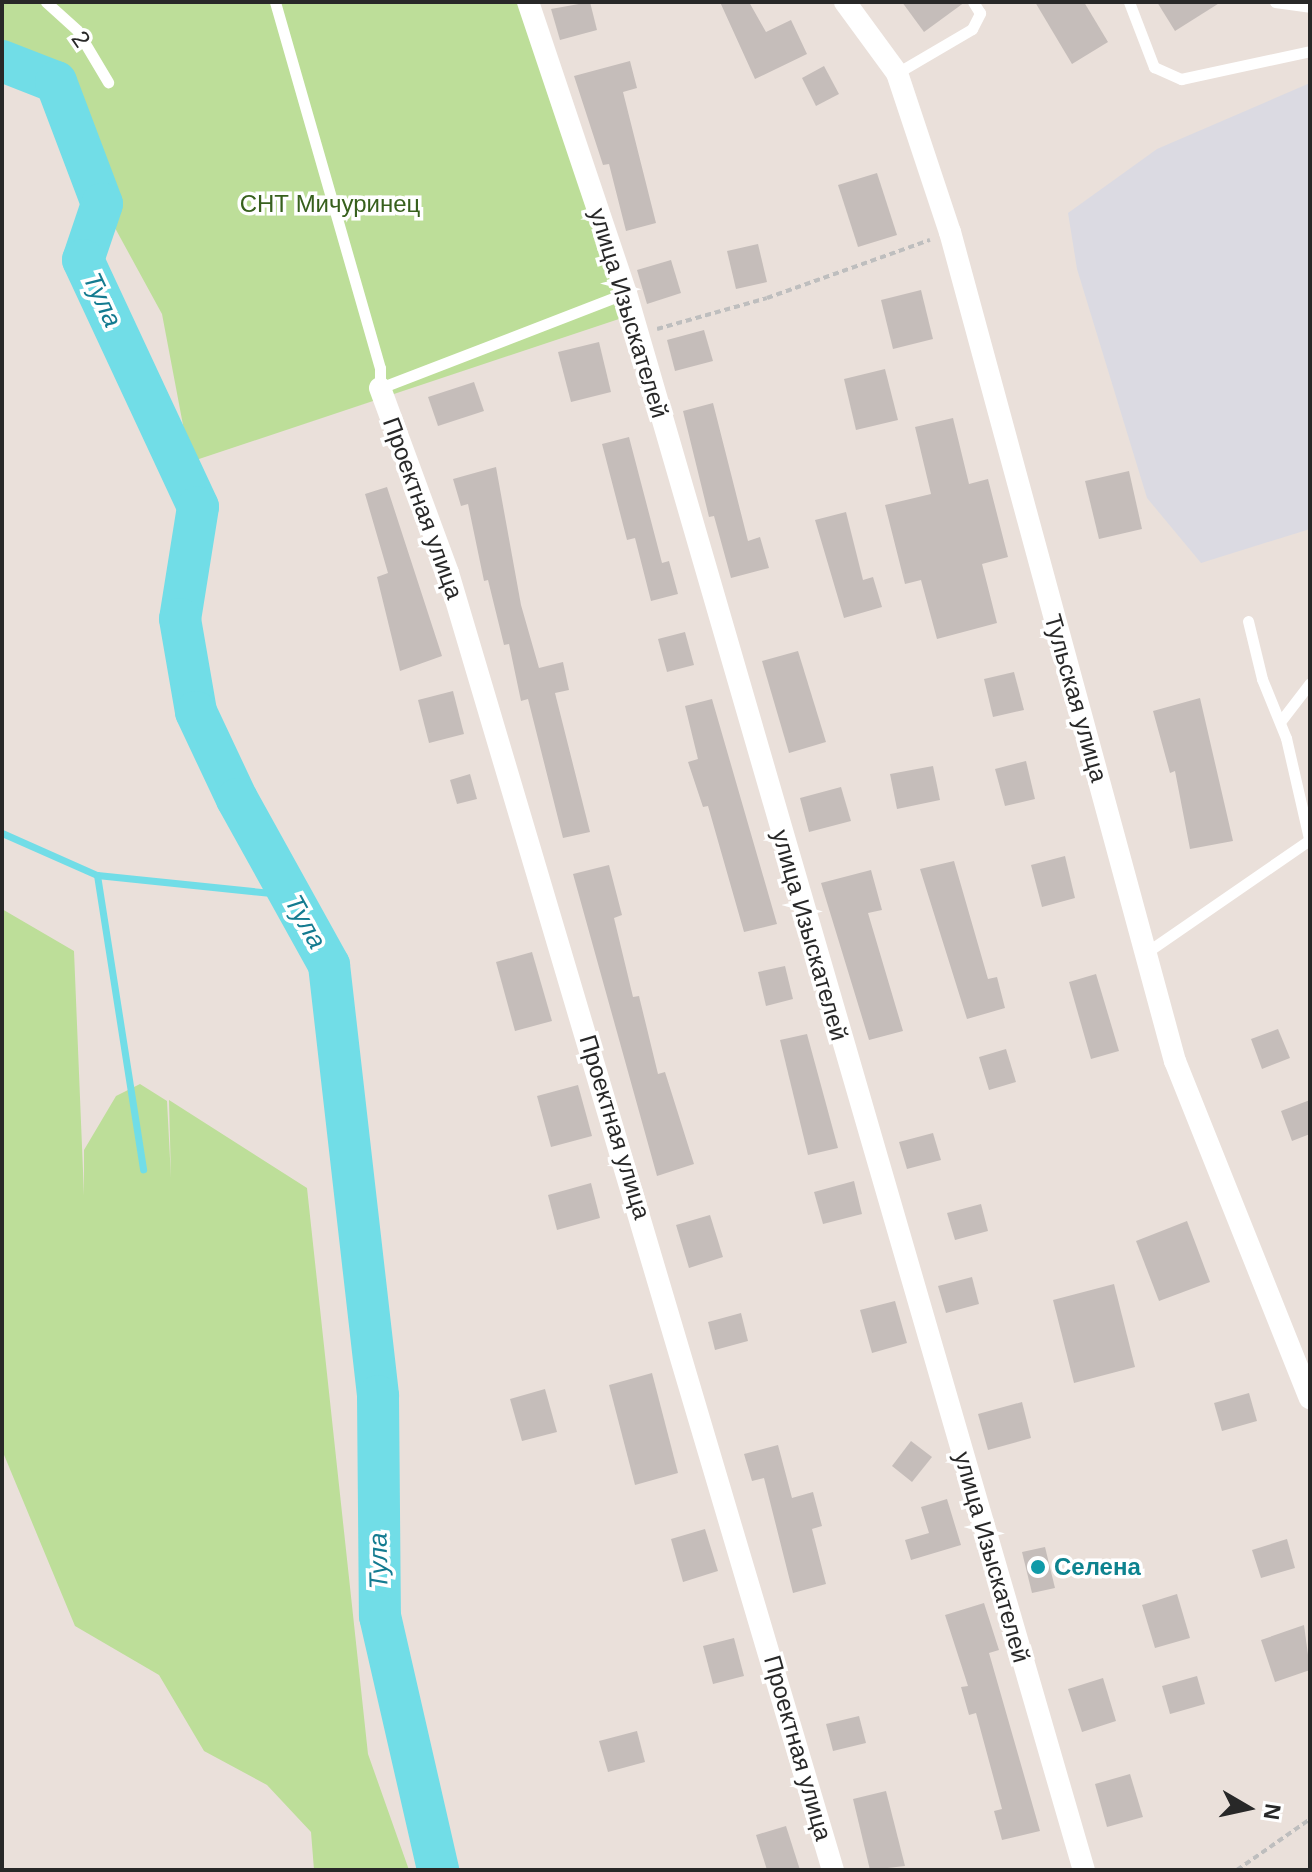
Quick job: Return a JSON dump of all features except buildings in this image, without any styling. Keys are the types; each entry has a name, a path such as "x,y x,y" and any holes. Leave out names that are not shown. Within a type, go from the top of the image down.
{"street":[{"name":"улица Изыскателей","path":"528,2 629,304 1084,1870"},
{"name":"Тульская улица","path":"845,2 897,73 950,232 1175,1061 1310,1398"},
{"name":"Проектная улица","path":"380,388 448,573 833,1870"}],"lane":[{"name":"2","path":"46,2 77,30 108,82"},
{"path":"275,2 380,368 380,388 629,304"},
{"path":"897,73 972,29 980,13 973,2"},
{"path":"1129,2 1154,67 1181,79 1310,51"},
{"path":"1275,2 1310,7"},
{"path":"1147,952 1309,842 1280,722 1262,679 1248,621"},
{"path":"1280,722 1310,683"}],"path":[{"path":"629,304 655,330 767,298 950,232"},
{"path":"1237,1870 1310,1819"}],"shaded area":[{"path":"1310,83 1310,529 1201,563 1147,498 1077,269 1068,213 1157,149"}],"green space":[{"name":"СНТ Мичуринец","path":"2,2 518,2 631,315 190,462 162,314 32,76 2,56"},
{"path":"2,909 74,951 84,1195 84,1150 116,1096 140,1084 167,1101 171,1178 169,1100 307,1188 368,1754 409,1870 314,1870 311,1832 267,1785 204,1751 159,1675 75,1626 2,1450"}],"waterway":[{"name":"Тула","path":"2,61 56,82 102,204 83,260 198,507 180,619 196,712 237,799 329,965 378,1396 380,1616 438,1870"},
{"path":"2,833 97,875 281,894 329,965"},
{"path":"97,875 143,1169"}],"place":[{"name":"Селена","path":"1038,1567"}]}
